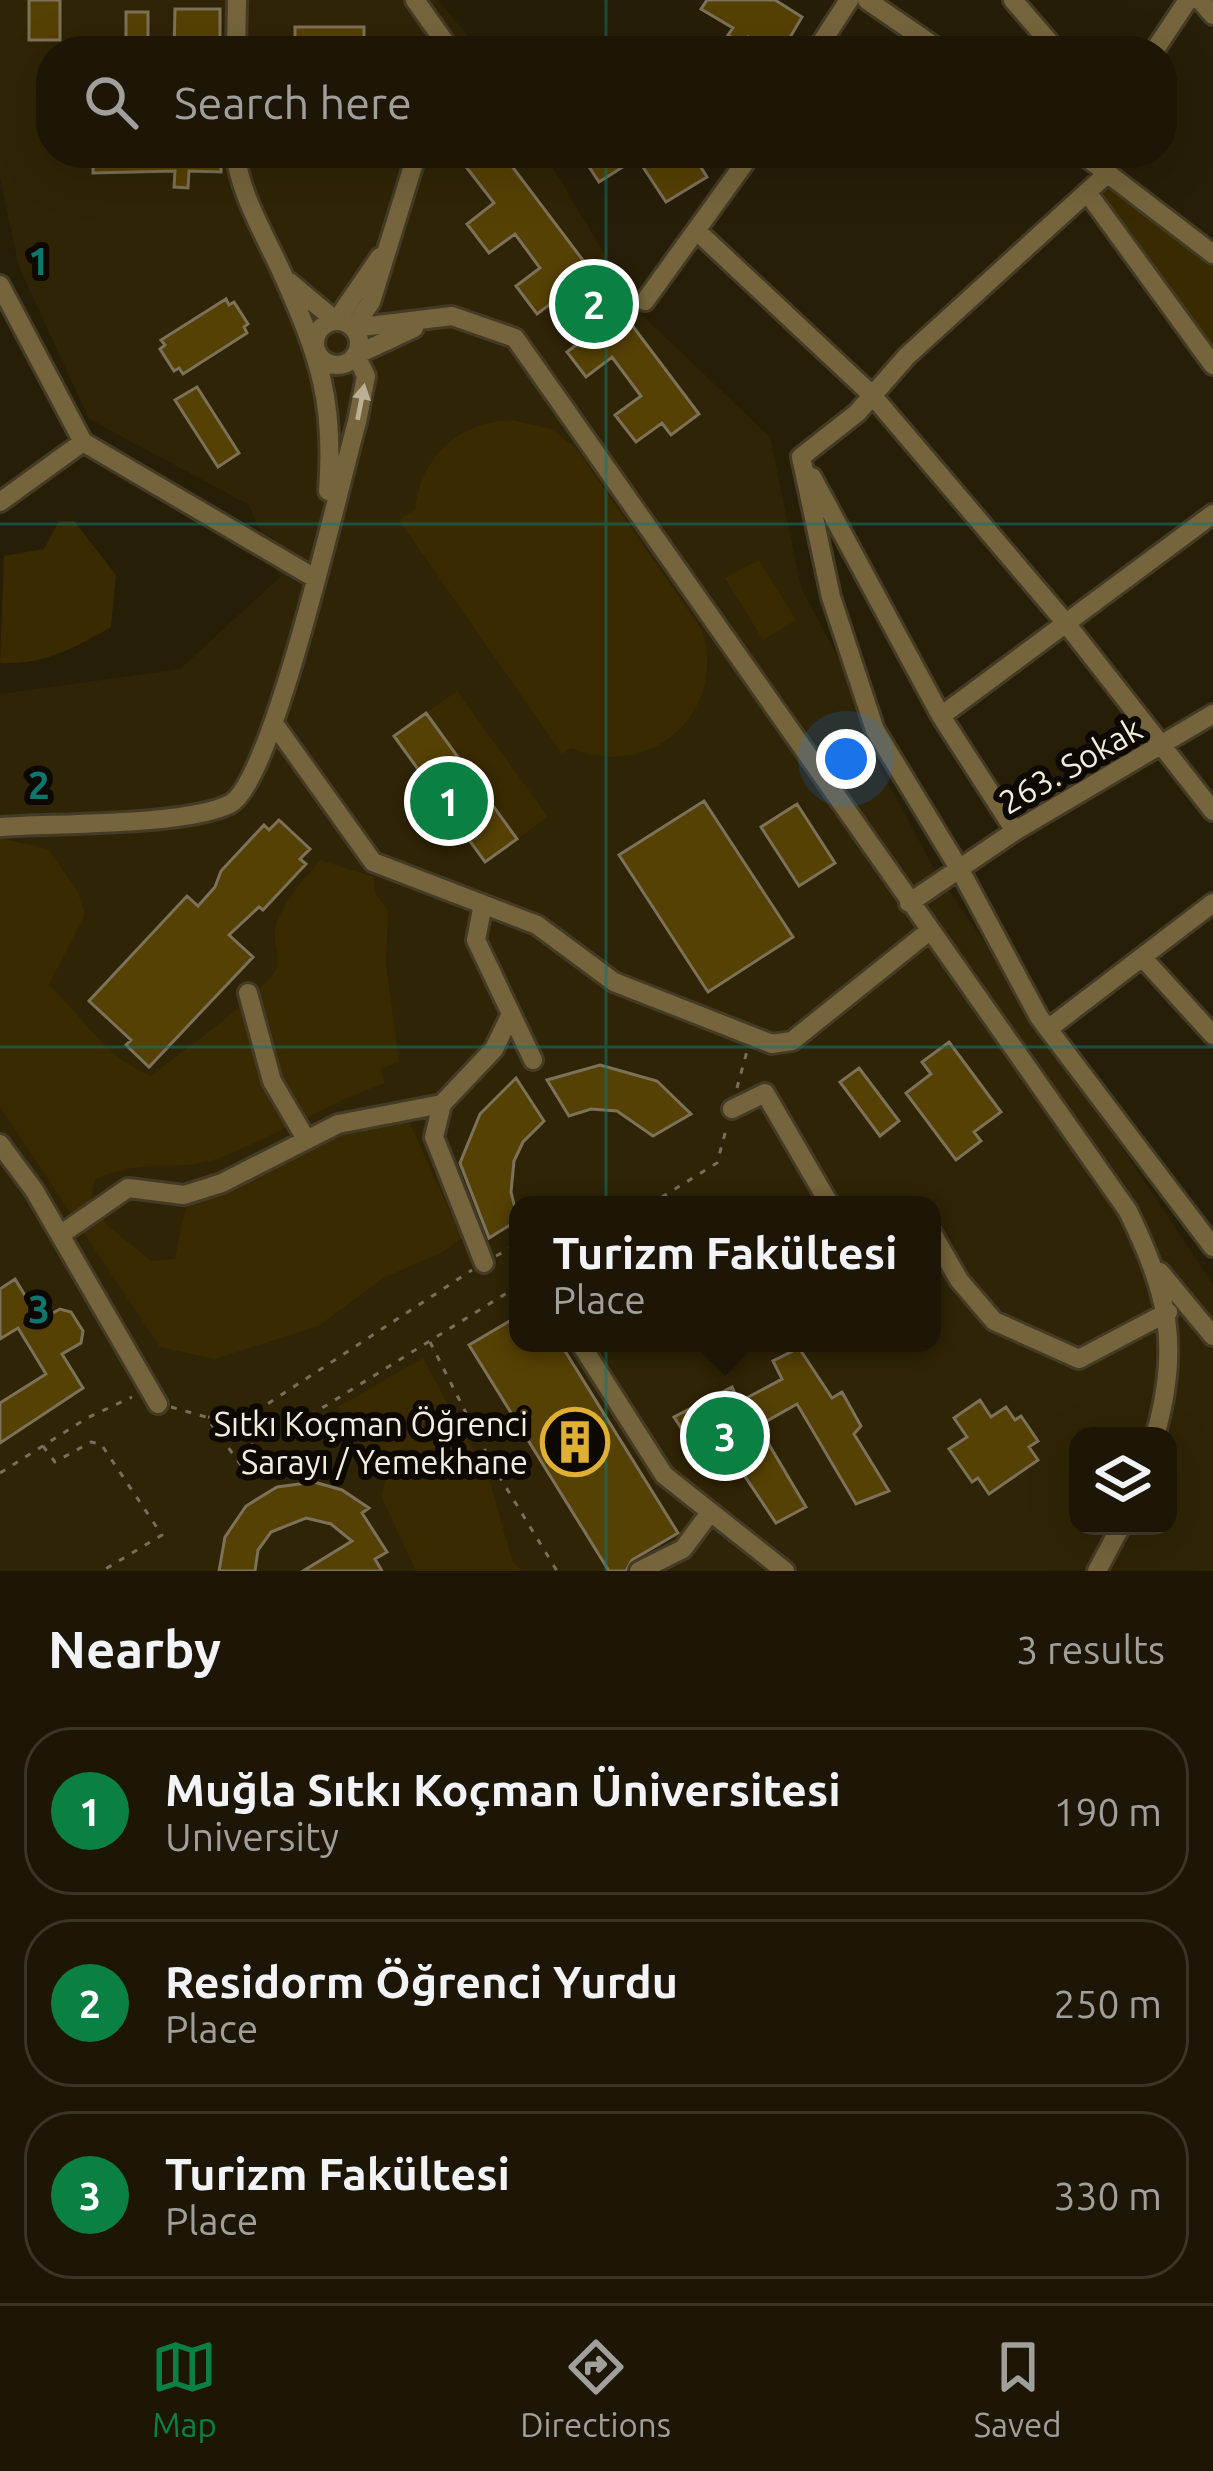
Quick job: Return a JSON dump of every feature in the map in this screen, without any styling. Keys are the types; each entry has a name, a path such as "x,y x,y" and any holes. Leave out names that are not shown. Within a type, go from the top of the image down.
{"street":[{"path":"236,36 237,0"},
{"path":"415,0 441,36"},
{"path":"825,36 848,0"},
{"path":"868,0 920,36"},
{"path":"1013,0 1044,36"},
{"path":"1164,36 1188,0"},
{"path":"1200,0 1213,15"},
{"path":"240,168 254,216 316,350 329,394 325,532"},
{"path":"344,324 371,302 412,168"},
{"path":"646,301 742,168"},
{"path":"1101,168 1213,254"},
{"path":"801,457 1108,173"},
{"path":"1087,193 1213,365"},
{"path":"698,232 872,395 1066,622 1213,811"},
{"path":"0,826 196,813 231,804 251,783 275,725 366,376 356,355 359,340 284,278"},
{"path":"0,285 83,442 313,577"},
{"path":"452,316 395,334 338,366 324,362 316,350 320,329 452,316 515,338 928,932 1128,1210 1168,1312 1170,1352 1156,1427"},
{"path":"0,502 83,442"},
{"path":"801,457 941,716 1015,830"},
{"path":"801,457 831,597 875,730 1048,1029 1213,1247"},
{"path":"941,716 1213,514"},
{"name":"263. Sokak","path":"909,903 1015,830 1213,714"},
{"path":"275,725 373,862 548,931 614,982 772,1044 791,1041 928,932"},
{"path":"1048,1029 1213,903"},
{"path":"483,904 476,940 532,1060"},
{"path":"1142,957 1213,1035"},
{"path":"248,993 272,1081 306,1139"},
{"path":"484,1263 434,1137 442,1104 494,1049 511,1014"},
{"path":"732,1109 765,1093 825,1196"},
{"path":"60,1234 128,1188 184,1195 222,1183 338,1124 442,1104"},
{"path":"0,1144 60,1234 158,1404"},
{"path":"941,1249 959,1280 994,1321 1078,1359 1168,1312"},
{"path":"1153,1264 1213,1336"},
{"path":"586,1352 664,1475 785,1571"},
{"path":"639,1571 682,1549 709,1514"},
{"path":"1097,1571 1116,1535"}],"path":[{"path":"664,1196 717,1163 747,1049"},
{"path":"242,1420 462,1276"},
{"path":"0,1472 128,1395 206,1417 242,1420 277,1436 509,1292"},
{"path":"430,1340 493,1466 557,1571"},
{"path":"206,1417 246,1472"},
{"path":"242,1420 261,1469"},
{"path":"43,1445 55,1462 91,1442 101,1444 162,1535 102,1571"}],"shaded area":[{"path":"0,0 438,0 468,36 36,36 36,168 553,168 620,280 618,292 770,437 801,587 849,679 865,740 931,863 1213,1284 1213,1571 0,1571 0,694 180,669 280,577 249,505 89,419 19,267 0,178"},
{"path":"1110,185 1213,265 1213,355 1095,200"},
{"path":"512,420 551,429 576,448 702,630 707,660 704,688 693,713 654,747 628,755 600,756 571,748 562,754 399,520 415,509 425,473 446,445 475,427"},
{"path":"59,521 74,521 116,575 111,627 44,658 0,663 4,556 44,549"},
{"path":"759,560 796,620 763,640 725,578"},
{"path":"457,691 548,817 517,839 426,713"},
{"path":"0,838 48,849 77,890 85,914 49,985 109,1049 152,1076 270,978 278,962 278,920 320,860 374,877 375,893 388,911 386,964 399,1062 380,1069 385,1083 222,1157 190,1165 127,1169 95,1180 91,1199 108,1226 151,1261 175,1259 189,1203 226,1174 289,1146 407,1117 462,1238 443,1252 385,1277 318,1326 215,1359 160,1347 0,1107"},
{"path":"423,1358 490,1482 512,1560 522,1571 416,1571 381,1496 385,1481 338,1407"}],"building":[{"path":"29,0 60,0 60,36 29,40"},
{"path":"707,0 775,0 802,17 791,36 730,36 733,28 701,9"},
{"path":"175,9 220,9 220,36 174,36"},
{"path":"126,12 148,12 148,36 126,36"},
{"path":"295,27 364,27 364,36 295,36"},
{"path":"93,168 221,168 221,172 189,171 188,188 174,187 175,171 93,173"},
{"path":"467,168 513,168 699,414 671,435 662,423 636,442 615,415 641,396 612,357 586,377 567,352 593,332 564,294 537,314 516,286 540,268 515,234 489,253 467,224 494,203"},
{"path":"590,168 621,168 599,182"},
{"path":"644,168 701,168 707,177 666,202"},
{"path":"226,299 229,305 234,302 248,324 244,327 247,333 183,374 179,368 174,371 160,349 165,345 161,340"},
{"path":"197,387 239,453 218,467 175,400"},
{"path":"426,713 517,839 485,862 394,736"},
{"path":"704,801 793,937 708,992 619,855"},
{"path":"797,804 835,863 799,886 761,827"},
{"path":"279,820 310,849 300,859 306,864 263,910 259,907 229,935 253,957 149,1067 126,1045 131,1040 89,1001 187,896 198,906 215,887 221,871 264,825 269,830"},
{"path":"949,1042 1001,1112 974,1132 981,1141 956,1160 906,1093 931,1074 922,1062"},
{"path":"600,1065 657,1081 691,1114 653,1136 617,1111 591,1109 569,1116 547,1080"},
{"path":"859,1068 899,1121 880,1136 840,1082"},
{"path":"516,1078 544,1121 523,1142 514,1161 509,1226 489,1238 460,1163 480,1114"},
{"path":"15,1279 40,1320 60,1309 71,1312 83,1331 81,1343 62,1354 83,1388 0,1443 0,1403 46,1374 18,1328 0,1339 0,1289"},
{"name":"Sıtkı Koçman Öğrenci Sarayı / Yemekhane","path":"509,1321 509,1352 566,1352 678,1533 632,1560 626,1571 609,1571 469,1345"},
{"path":"802,1352 832,1398 842,1392 861,1426 854,1434 889,1491 856,1504 797,1404 758,1426 806,1507 776,1523 720,1439 696,1451 674,1417 732,1387 739,1402 782,1379 773,1361"},
{"path":"980,1400 991,1417 1006,1407 1015,1420 1021,1416 1038,1441 1029,1447 1038,1460 989,1494 978,1478 972,1482 949,1449 967,1437 954,1418"},
{"path":"314,1482 342,1490 369,1508 362,1513 387,1552 375,1559 382,1571 303,1571 352,1541 331,1524 306,1518 271,1532 258,1550 255,1571 219,1571 225,1537 246,1506 277,1487"}],"place":[{"name":"Residorm Öğrenci Yurdu","path":"594,304"},
{"name":"Muğla Sıtkı Koçman Üniversitesi","path":"449,801"},
{"name":"Turizm Fakültesi","path":"725,1436"},
{"name":"Sıtkı Koçman Öğrenci Sarayı / Yemekhane","path":"575,1442"}]}
